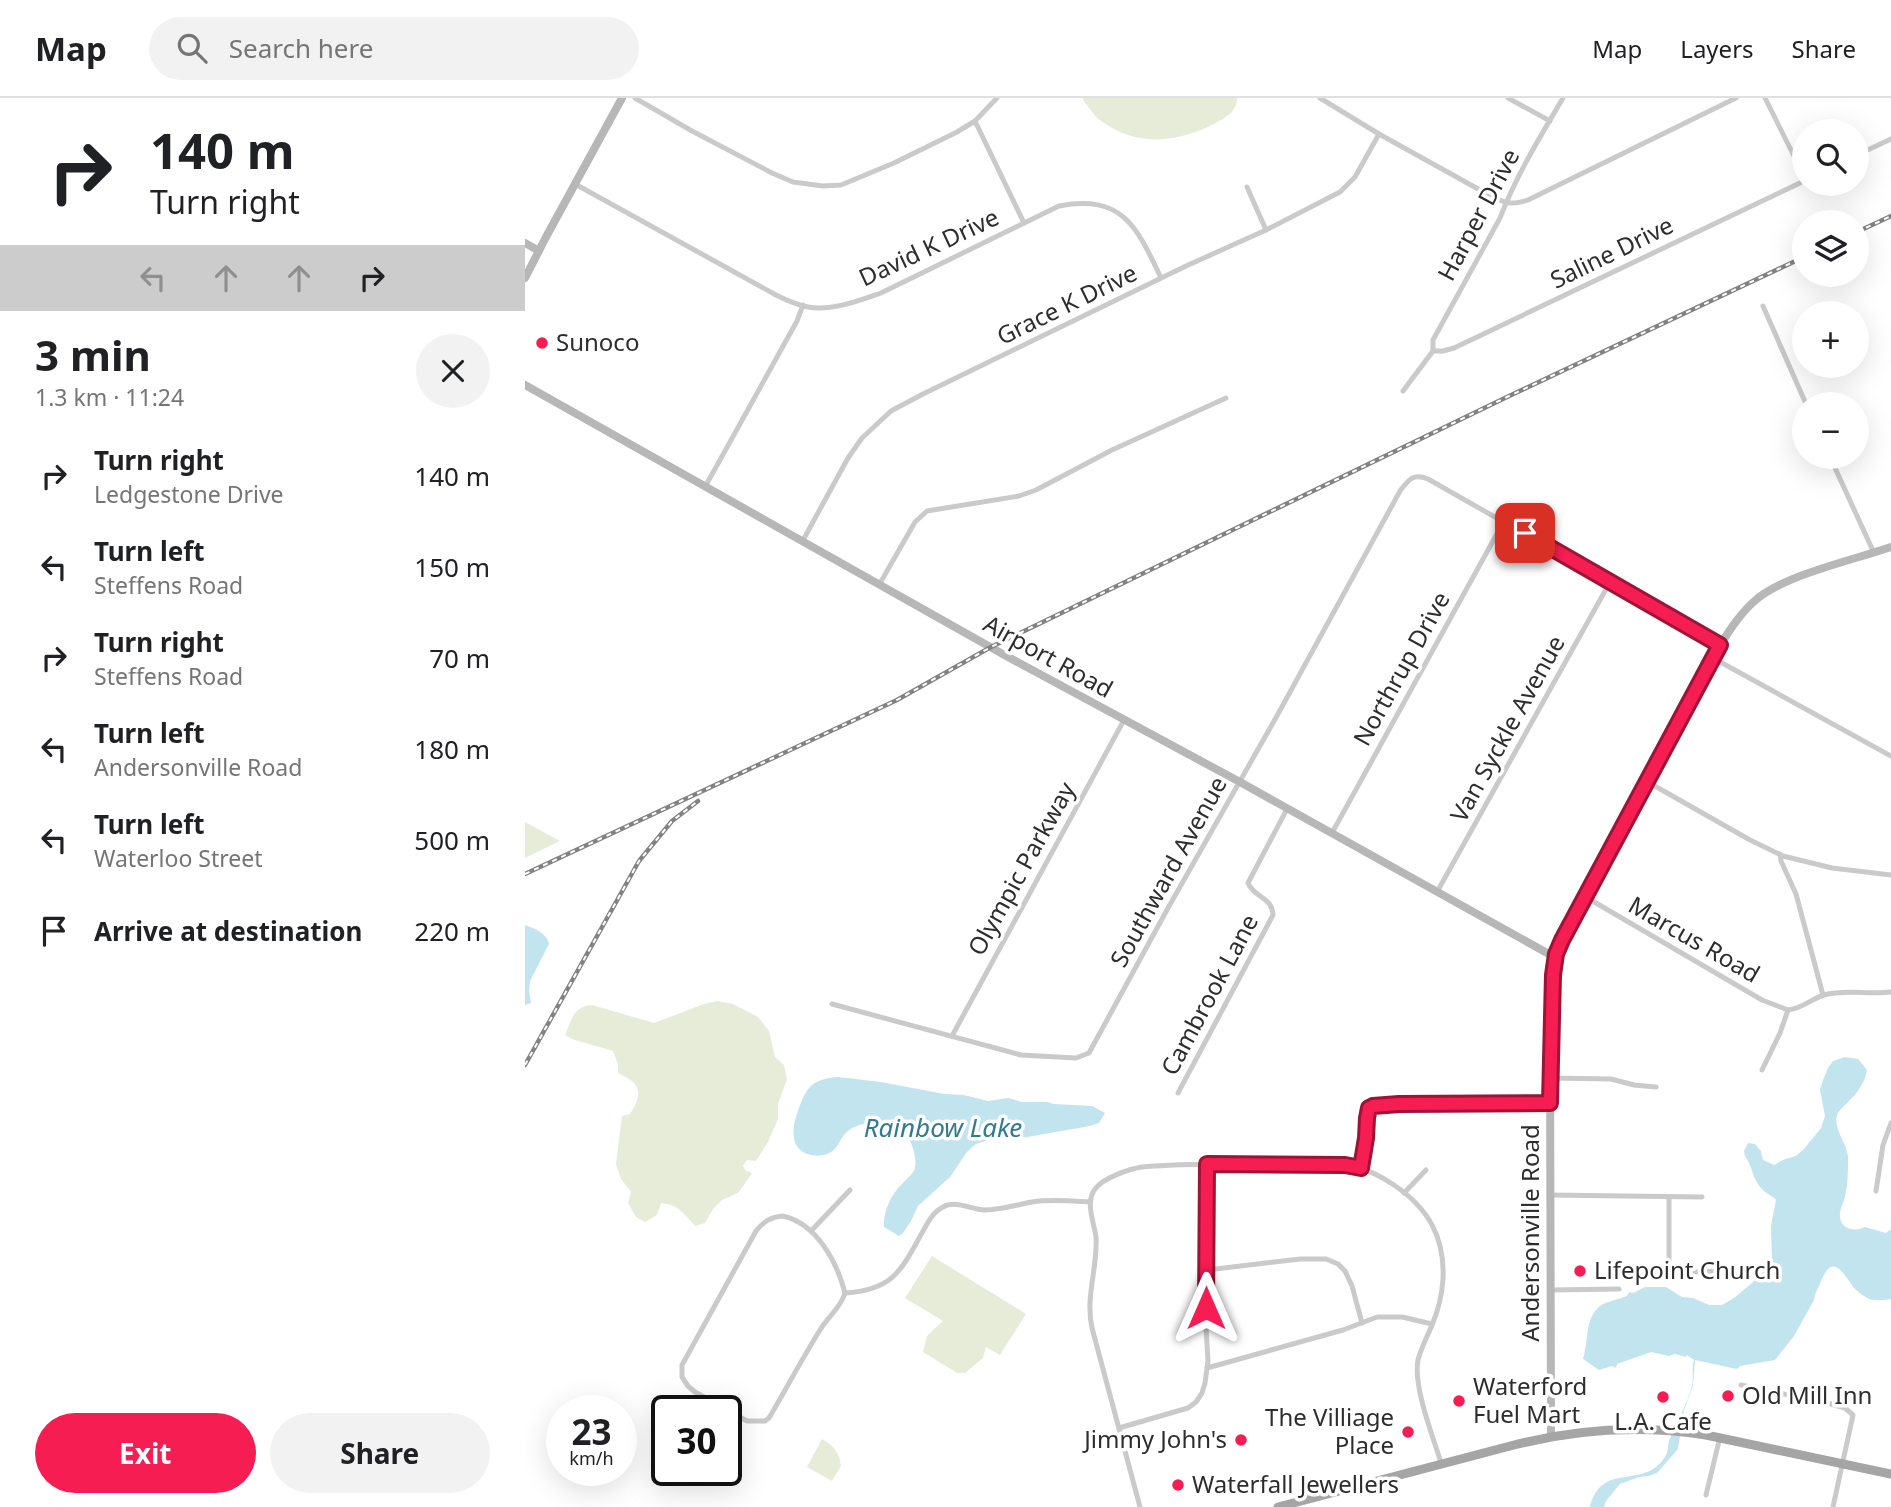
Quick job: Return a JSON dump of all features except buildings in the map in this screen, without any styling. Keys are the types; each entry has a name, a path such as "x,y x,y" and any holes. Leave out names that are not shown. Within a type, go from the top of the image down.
{"main road":[{"path":"1278,1507 1551,1436 1610,1430 1682,1431 1891,1474"}],"street":[{"path":"525,278 622,98"},
{"path":"635,98 772,173 812,186 841,185 894,163 975,121 997,98"},
{"path":"1320,98 1378,134 1506,203 1515,205 1737,98"},
{"path":"1508,98 1549,121"},
{"name":"Harper Drive","path":"1403,391 1433,351 1433,340 1563,98"},
{"path":"1765,98 1792,153"},
{"path":"975,121 1024,223"},
{"name":"Grace K Drive","path":"802,542 855,447 891,411 1340,192 1360,169 1378,134"},
{"path":"1869,149 1891,139"},
{"name":"David K Drive","path":"575,184 776,295 809,307 855,302 868,297 1059,206 1077,203 1096,204 1124,217 1136,228 1161,278"},
{"name":"Saline Drive","path":"1433,351 1454,348 1792,184"},
{"path":"1247,187 1266,230"},
{"path":"525,243 539,251"},
{"path":"705,488 797,321 803,305"},
{"path":"1763,306 1801,392"},
{"name":"Airport Road","path":"525,385 802,542 1556,958"},
{"path":"880,585 915,522 927,511 1009,498 1036,490 1112,450 1226,398"},
{"path":"1836,469 1874,553"},
{"name":"Southward Avenue","path":"832,1004 1021,1055 1076,1058 1089,1053 1400,491 1410,478 1415,476 1428,479 1504,521"},
{"path":"1504,521 1720,645"},
{"name":"Northrup Drive","path":"1332,833 1504,521"},
{"name":"Andersonville Road","path":"1551,1436 1550,1078 1553,975 1562,940 1720,645 1746,610 1772,589 1891,547"},
{"name":"Van Syckle Avenue","path":"1437,892 1610,582"},
{"path":"1713,658 1891,757"},
{"name":"Olympic Parkway","path":"952,1036 1124,720"},
{"path":"1646,781 1780,855 1832,869 1891,876"},
{"name":"Cambrook Lane","path":"1178,1093 1273,915 1270,903 1255,893 1248,883 1287,809"},
{"path":"1780,855 1796,894 1823,995"},
{"name":"Marcus Road","path":"1584,896 1762,1000 1788,1010"},
{"path":"1762,1070 1788,1010 1797,1010 1823,995 1891,992"},
{"path":"1550,1078 1603,1079 1656,1087"},
{"path":"1361,1168 1367,1118 1369,1108 1373,1106 1550,1103"},
{"path":"1875,1191 1883,1145 1891,1123"},
{"path":"1119,1428 1192,1406 1202,1393 1207,1368 1207,1164"},
{"path":"1140,1507 1090,1318 1096,1238 1090,1202 1095,1188 1130,1169 1207,1164 1345,1165 1361,1168 1384,1178 1404,1193 1428,1216 1438,1238 1443,1259 1443,1283 1439,1304 1417,1367 1422,1399 1441,1464"},
{"path":"1404,1193 1426,1170"},
{"path":"811,1231 849,1190"},
{"path":"1549,1195 1702,1197"},
{"path":"1669,1198 1669,1276 1718,1271"},
{"path":"845,1293 869,1291 890,1281 930,1219 950,1204 992,1210 1049,1200 1090,1202"},
{"path":"783,1216 793,1218 811,1231 830,1255 845,1293 841,1303 820,1329 769,1418 765,1421 747,1420 695,1392 681,1377 682,1365 762,1224 773,1217 783,1216"},
{"path":"1206,1270 1300,1259 1326,1259 1338,1264 1345,1271 1362,1322"},
{"path":"1550,1290 1619,1289"},
{"path":"1207,1368 1295,1344 1369,1319 1402,1317 1432,1324"},
{"path":"1741,1385 1832,1404 1845,1408 1853,1415 1833,1507"},
{"path":"1706,1495 1720,1437"}],"green space":[{"path":"1083,98 1237,98 1233,111 1214,124 1185,135 1157,139 1129,135 1115,129 1096,117"},
{"path":"525,822 560,841 525,858"},
{"path":"718,1001 733,1004 758,1017 769,1031 775,1057 784,1065 787,1079 778,1104 778,1119 756,1161 747,1160 743,1166 752,1173 738,1193 722,1200 705,1223 695,1226 680,1210 661,1203 657,1215 645,1222 636,1217 628,1203 631,1192 621,1179 616,1164 622,1116 630,1114 637,1100 636,1085 618,1073 613,1051 565,1035 574,1015 586,1006 592,1005 654,1023"},
{"path":"932,1256 1026,1314 1000,1355 986,1347 983,1358 965,1373 957,1373 923,1352 927,1336 943,1321 905,1298"},
{"path":"822,1439 835,1450 840,1461 841,1466 832,1481 807,1467"}],"water":[{"path":"525,925 543,934 549,944 530,981 531,1003 525,1005"},
{"path":"1845,1057 1858,1059 1867,1070 1859,1089 1840,1110 1836,1120 1848,1157 1847,1187 1840,1217 1843,1225 1849,1229 1865,1227 1886,1233 1891,1229 1891,1299 1869,1299 1855,1289 1839,1269 1831,1267 1826,1271 1794,1336 1775,1360 1740,1366 1737,1369 1695,1360 1693,1386 1684,1410 1678,1449 1657,1473 1620,1484 1604,1507 1590,1507 1596,1493 1604,1484 1613,1479 1646,1473 1665,1457 1692,1386 1694,1360 1687,1355 1669,1356 1651,1352 1617,1364 1616,1368 1612,1366 1599,1370 1583,1359 1591,1317 1603,1304 1645,1287 1666,1287 1682,1297 1693,1298 1709,1305 1722,1305 1752,1283 1772,1263 1771,1226 1776,1200 1759,1186 1744,1151 1748,1143 1755,1144 1761,1151 1763,1160 1774,1165 1796,1156 1804,1149 1821,1128 1825,1116 1820,1090 1828,1068 1833,1061"},
{"name":"Rainbow Lake","path":"838,1077 964,1095 988,1101 1008,1098 1022,1102 1092,1106 1105,1113 1099,1123 1090,1126 976,1144 967,1152 950,1177 918,1206 911,1221 899,1236 884,1227 884,1221 891,1198 915,1167 913,1150 905,1134 890,1125 863,1124 848,1131 831,1152 819,1156 800,1150 795,1140 794,1123 805,1093 820,1080"}],"railway":[{"path":"1869,226 1891,216"},
{"path":"525,874 897,700 991,647 1507,397 1792,263"},
{"path":"525,1065 639,861 672,821 698,801"}],"place":[{"name":"Sunoco","path":"542,343"},
{"name":"Lifepoint Church","path":"1580,1271"},
{"name":"Old Mill Inn","path":"1728,1396"},
{"name":"L.A. Cafe","path":"1663,1397"},
{"name":"Waterford Fuel Mart","path":"1459,1401"},
{"name":"The Villiage Place","path":"1408,1432"},
{"name":"Jimmy John's","path":"1241,1440"},
{"name":"Waterfall Jewellers","path":"1178,1485"}],"route":[{"path":"1206,1308 1207,1164 1345,1165 1361,1168 1367,1118 1369,1108 1373,1106 1550,1103 1550,1041 1556,954 1613,841 1720,645 1525,533"}]}
